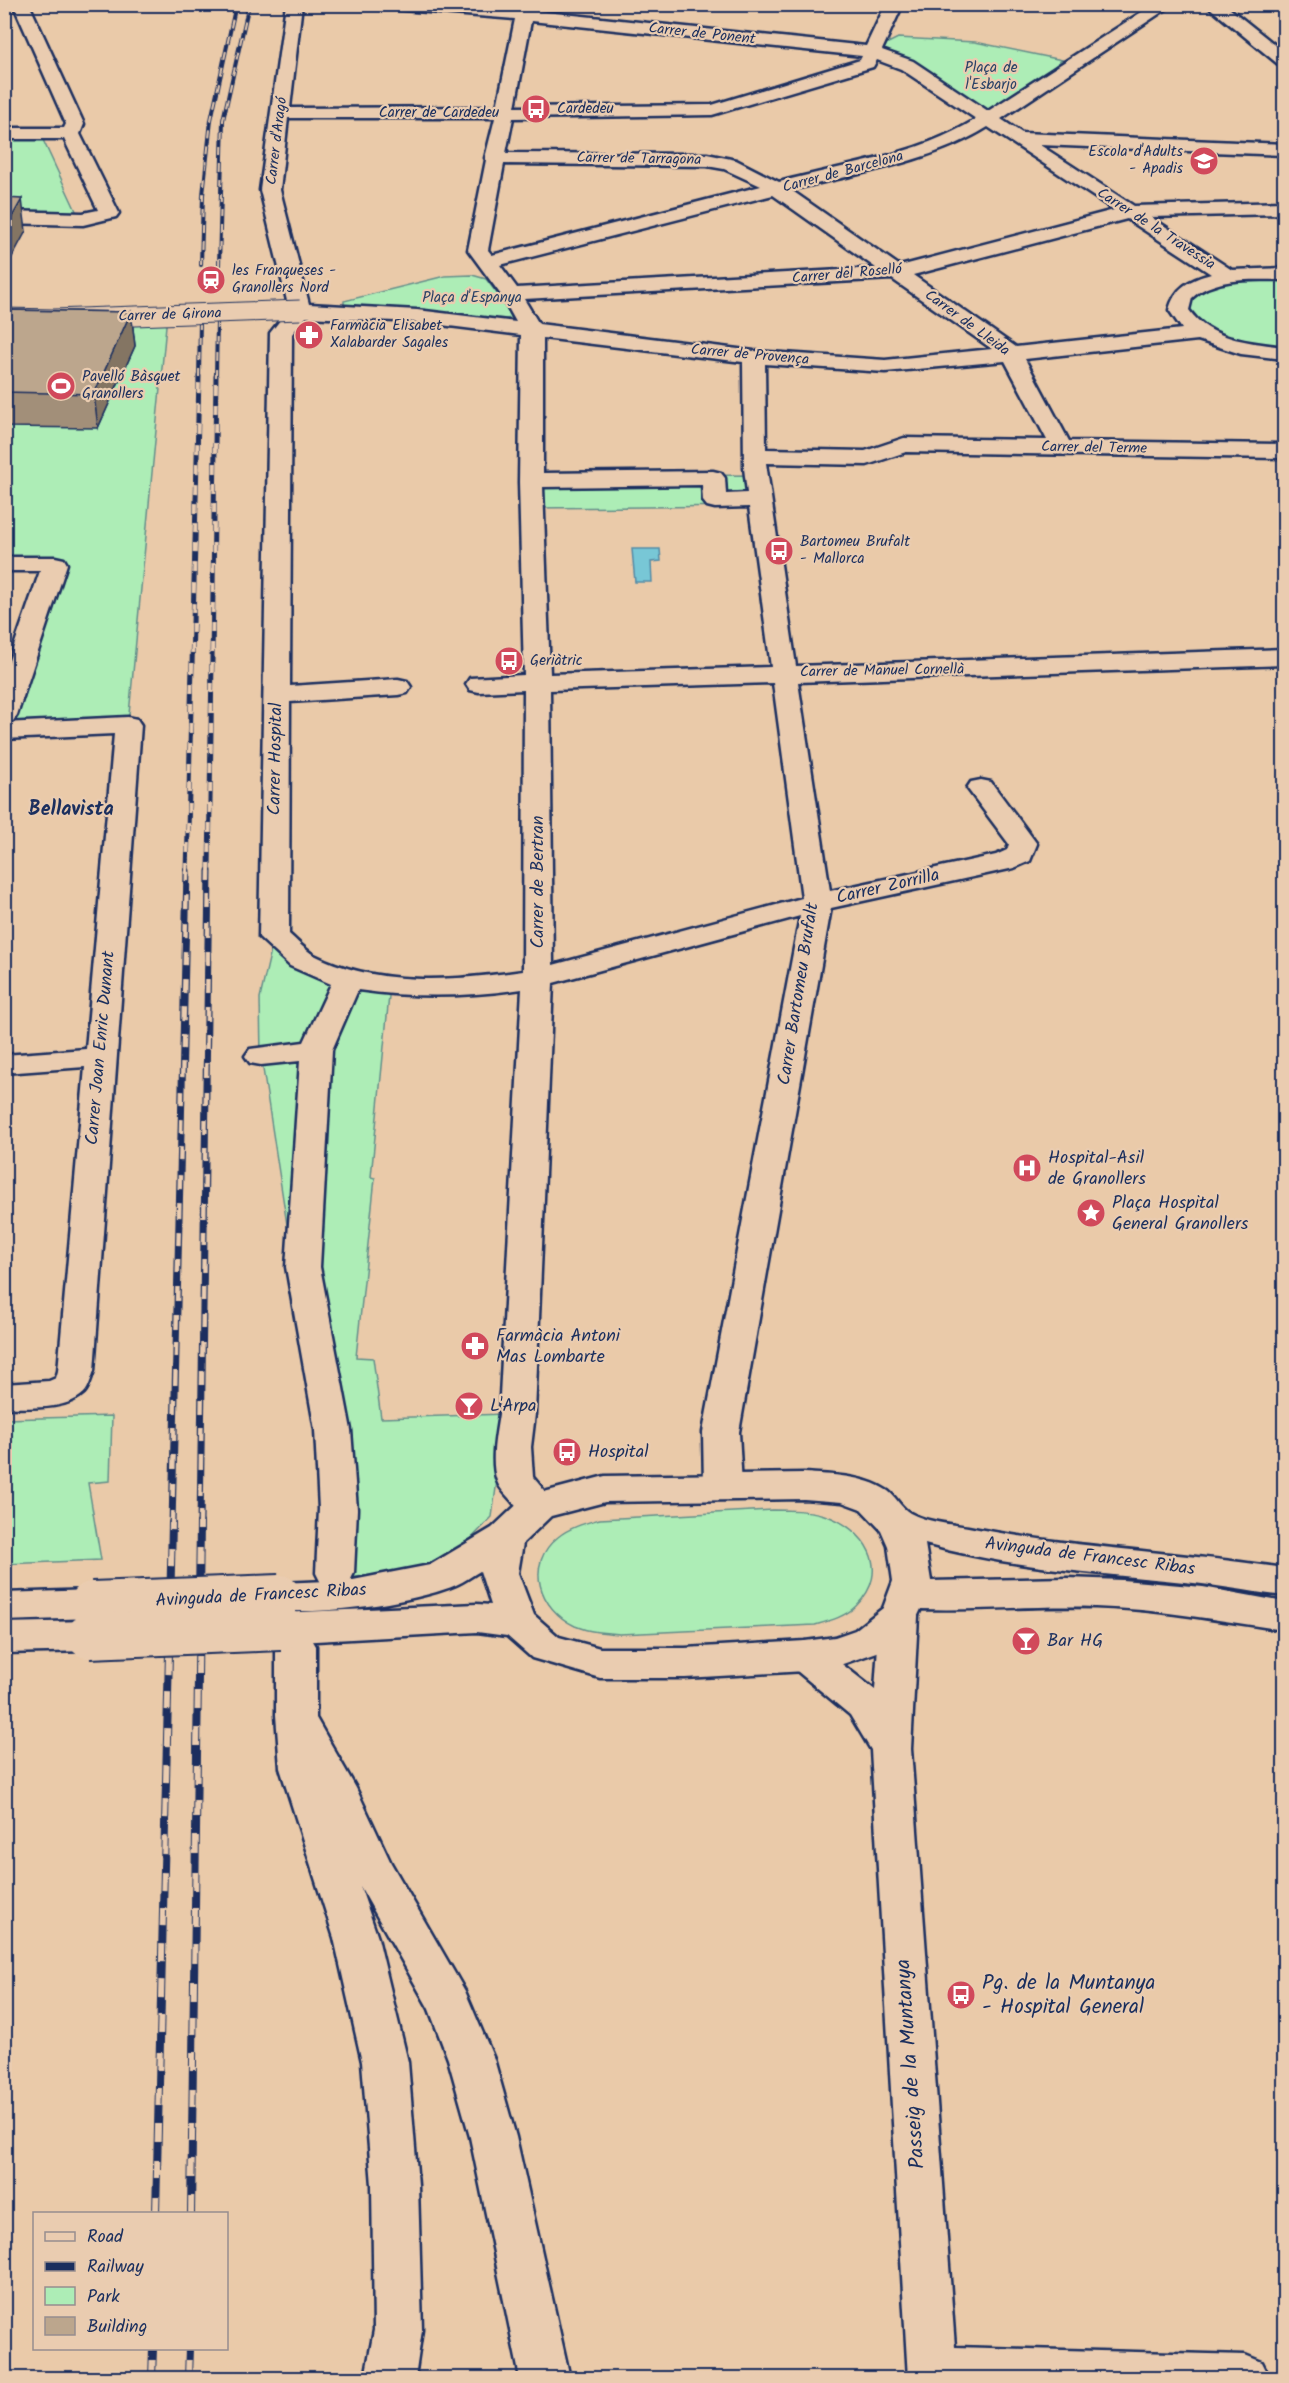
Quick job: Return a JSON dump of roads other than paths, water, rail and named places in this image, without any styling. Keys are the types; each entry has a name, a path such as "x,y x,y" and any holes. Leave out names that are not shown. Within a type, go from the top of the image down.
{"street":[{"name":"Carrer d'Aragó","path":"294,4 270,190 300,310"},
{"name":"Carrer de Ponent","path":"390,4 529,10 870,52"},
{"path":"870,52 895,4"},
{"name":"Carrer de Barcelona","path":"487,262 903,156 963,135 1166,4"},
{"path":"1213,4 1284,60"},
{"path":"4,14 23,9 75,124 71,134 109,213 83,219 4,218"},
{"path":"487,262 478,250 494,158 529,10"},
{"name":"Carrer de Cardedeu","path":"280,113 712,110 867,63 870,52"},
{"name":"Carrer de la Travessia","path":"870,52 907,65 1227,276"},
{"path":"4,133 71,134"},
{"path":"963,135 1284,149"},
{"name":"Carrer de Tarragona","path":"494,158 708,160 741,168 777,188"},
{"name":"Carrer de Lleida","path":"777,188 1012,354 1062,448"},
{"name":"Carrer del Roselló","path":"511,294 896,273 1130,212 1284,208"},
{"name":"Carrer de Bertran","path":"487,262 511,294 532,331 531,480 537,681 538,978 517,1414 513,1447 515,1480 538,1506"},
{"path":"1284,274 1227,276 1195,287 1183,297 1179,310 1184,319 1200,333 1244,348 1284,353"},
{"name":"Carrer de Girona","path":"4,318 300,310"},
{"name":"Carrer de Provença","path":"300,310 417,316 754,357 885,366 1200,333"},
{"name":"Carrer Hospital","path":"300,310 281,333 274,937 301,960 348,980 390,986 452,988 538,978"},
{"name":"Carrer Bartomeu Brufalt","path":"723,1486 722,1432 817,903 760,500 755,456 754,357"},
{"name":"Carrer del Terme","path":"755,456 867,458 904,445 1284,451"},
{"path":"531,480 713,478 715,501 760,500"},
{"path":"4,564 55,564 4,715"},
{"name":"Carrer de Manuel Cornellà","path":"478,684 1284,657"},
{"path":"277,694 398,687"},
{"name":"Carrer Joan Enric Dunant","path":"4,731 128,725 76,1371 71,1385 56,1393 4,1396"},
{"name":"Carrer Zorrilla","path":"538,978 854,893 1004,862 1020,855 1023,844 981,788"},
{"path":"335,1573 338,1509 333,1430 303,1268 316,1050 348,980"},
{"path":"261,1056 316,1050"},
{"path":"4,1064 100,1057"},
{"path":"538,1506 605,1489 804,1486 847,1489 874,1500 897,1523"},
{"name":"Avinguda de Francesc Ribas","path":"285,1624 353,1594 416,1583 443,1575 505,1538 538,1506"},
{"name":"Avinguda de Francesc Ribas","path":"897,1523 943,1538 1064,1557 1189,1568 1284,1582"},
{"name":"Passeig de la Muntanya","path":"897,1523 907,1545 912,1581 903,1605 891,1749 933,2374"},
{"path":"505,1538 499,1573 517,1623 546,1648 600,1663 685,1663 805,1656 837,1651 869,1640 903,1605"},
{"name":"Avinguda de Francesc Ribas","path":"903,1605 952,1596 1066,1592 1182,1597 1227,1603 1284,1616"},
{"name":"Avinguda de Francesc Ribas","path":"4,1607 91,1620 285,1624 477,1618 517,1623"},
{"name":"Avinguda de Francesc Ribas","path":"4,1638 91,1620"},
{"path":"285,1624 300,1768 356,1938 385,2062 395,2185 398,2330 390,2379"},
{"name":"Passeig de la Muntanya","path":"805,1656 864,1704 891,1749"},
{"path":"296,1715 335,1788 374,1870 449,2004 471,2059 493,2137 545,2379"},
{"path":"933,2374 1245,2379"}],"water":[{"path":"632,549 660,549 661,561 651,562 652,582 635,582"}],"railway":[{"path":"201,265 203,195 211,120 236,4"},
{"path":"219,266 223,120 249,4"},
{"path":"199,377 200,321"},
{"path":"216,377 217,321"},
{"path":"187,873 199,376"},
{"path":"209,873 216,376"},
{"path":"172,1525 187,871"},
{"path":"200,1525 209,871"},
{"path":"156,2212 172,1523"},
{"path":"191,2212 200,1523"},
{"path":"152,2378 153,2350"},
{"path":"188,2378 189,2350"}],"place":[{"name":"Cardedeu","path":"536,109"},
{"name":"Escola d'Adults - Apadis","path":"1204,161"},
{"name":"les Franqueses - Granollers Nord","path":"211,280"},
{"name":"Farmàcia Elisabet Xalabarder Sagales","path":"309,335"},
{"name":"Pavelló Bàsquet Granollers","path":"61,386"},
{"name":"Bartomeu Brufalt - Mallorca","path":"779,551"},
{"name":"Geriàtric","path":"509,661"},
{"name":"Hospital-Asil de Granollers","path":"1027,1168"},
{"name":"Plaça Hospital General Granollers","path":"1091,1213"},
{"name":"Farmàcia Antoni Mas Lombarte","path":"475,1346"},
{"name":"L'Arpa","path":"469,1406"},
{"name":"Hospital","path":"567,1452"},
{"name":"Bar HG","path":"1026,1641"},
{"name":"Pg. de la Muntanya - Hospital General","path":"961,1995"}],"district":[{"name":"Bellavista","path":"71,810"}],"park label":[{"name":"Plaça de l'Esbarjo","path":"991,76"},
{"name":"Plaça d'Espanya","path":"472,298"}]}
